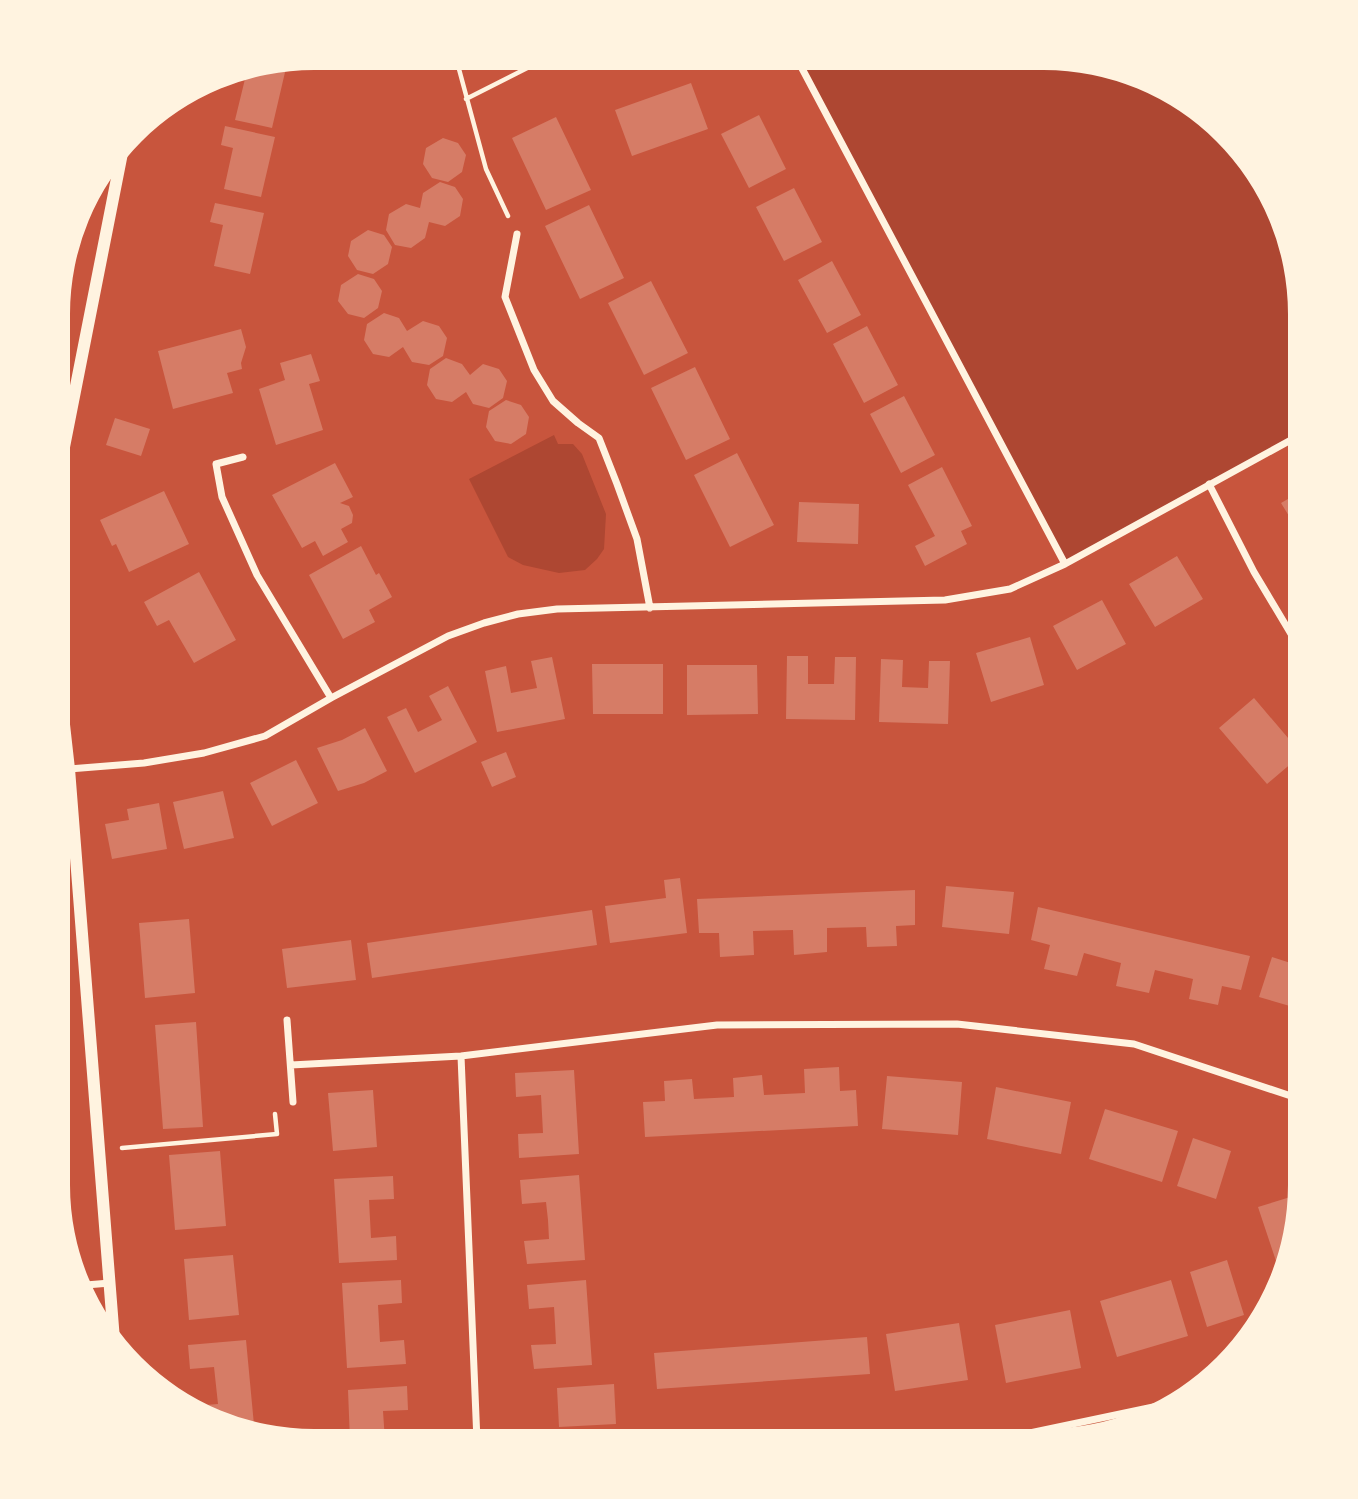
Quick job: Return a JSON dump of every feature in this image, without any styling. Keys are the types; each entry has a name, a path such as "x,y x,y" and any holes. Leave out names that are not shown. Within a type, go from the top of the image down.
{"street":[{"path":"803,70 1065,564"},
{"path":"70,416 119,167"},
{"path":"517,234 505,298 534,370 553,401 598,438 637,539 650,608"},
{"path":"71,769 144,763 204,753 265,736 448,636 518,614 556,609 945,600 1010,589 1065,564 1287,442"},
{"path":"243,457 216,464 222,497 257,575 331,698"},
{"path":"1209,484 1254,572 1287,627"},
{"path":"71,785 113,1323"},
{"path":"71,833 75,833"},
{"path":"287,1020 293,1102"},
{"path":"291,1065 461,1056 717,1025 957,1024 1134,1044 1287,1095"},
{"path":"461,1056 476,1428"},
{"path":"92,1285 110,1283"},
{"path":"1054,1428 1136,1411"}],"path":[{"path":"459,70 486,169 517,234"},
{"path":"466,99 523,70"},
{"path":"100,1150 278,1134 274,1104 293,1102"}],"shaded area":[{"path":"803,70 1044,70 1107,78 1152,95 1205,130 1228,153 1263,206 1275,235 1287,298 1287,442 1065,564"},
{"path":"554,435 558,444 573,444 582,454 606,514 604,549 585,570 559,573 523,565 508,557 469,479"}],"building":[{"path":"285,72 272,128 235,120 245,81"},
{"path":"691,83 708,129 632,156 615,110"},
{"path":"759,115 786,169 749,188 721,134"},
{"path":"556,117 591,190 546,210 512,138"},
{"path":"225,126 275,137 261,197 224,189 233,148 221,145"},
{"path":"443,138 458,143 466,155 462,172 448,182 432,178 423,164 426,148"},
{"path":"440,182 455,187 463,199 460,216 445,226 429,222 425,238 411,248 395,245 386,230 389,214 406,204 420,208 423,193"},
{"path":"794,188 822,242 784,261 756,207"},
{"path":"215,203 264,213 250,274 214,266 223,225 210,222"},
{"path":"589,205 624,278 580,299 545,226"},
{"path":"368,230 384,235 392,247 388,264 373,274 357,270 348,256 351,241"},
{"path":"832,261 861,315 827,333 798,280"},
{"path":"358,274 374,279 382,291 378,308 364,318 348,314 338,301 341,285"},
{"path":"651,281 688,353 644,375 608,303"},
{"path":"384,313 399,318 407,331 423,321 439,326 447,338 443,356 429,365 412,362 403,347 389,357 373,354 364,340 367,324"},
{"path":"867,326 898,385 864,403 833,344"},
{"path":"241,329 246,347 242,369 227,373 233,393 173,409 158,351"},
{"path":"311,354 320,381 309,384 323,430 276,445 259,389 285,380 280,363"},
{"path":"446,358 462,364 470,375 483,364 499,369 507,381 503,398 489,408 473,404 466,392 452,402 436,399 427,385 430,369"},
{"path":"695,367 730,439 686,460 651,388"},
{"path":"904,396 935,455 901,473 870,414"},
{"path":"506,400 521,405 529,417 526,434 511,444 495,441 486,427 489,411"},
{"path":"115,418 150,429 141,456 106,445"},
{"path":"737,453 774,525 730,547 694,475"},
{"path":"335,463 353,497 340,503 349,506 353,515 352,523 341,529 348,542 323,556 315,541 302,548 272,495"},
{"path":"942,467 972,526 961,531 967,544 925,566 915,546 935,536 908,485"},
{"path":"164,491 189,544 129,572 116,544 112,546 100,520"},
{"path":"1287,500 1287,513 1281,503"},
{"path":"799,502 859,504 858,544 797,542"},
{"path":"361,546 376,575 379,573 392,597 369,610 375,622 343,639 309,575"},
{"path":"1177,556 1203,599 1155,627 1129,584"},
{"path":"199,572 236,640 194,663 169,620 157,626 144,602"},
{"path":"1102,600 1126,644 1077,670 1053,626"},
{"path":"1030,637 1044,685 991,702 976,653"},
{"path":"787,656 808,656 808,684 834,684 835,657 856,657 855,720 786,719"},
{"path":"552,657 565,719 497,732 485,671 506,666 511,693 537,688 531,661"},
{"path":"881,659 903,660 902,687 928,688 929,661 950,661 948,724 879,722"},
{"path":"592,664 663,664 663,714 593,714"},
{"path":"687,665 757,665 758,714 687,715"},
{"path":"448,686 477,742 415,773 387,717 406,708 418,732 442,720 429,696"},
{"path":"1254,698 1287,737 1287,767 1267,784 1219,728"},
{"path":"365,728 387,771 364,783 338,791 317,748 342,740"},
{"path":"506,752 516,777 492,787 481,762"},
{"path":"296,760 318,803 272,826 250,783"},
{"path":"223,791 234,838 184,849 173,802"},
{"path":"159,803 167,849 112,859 105,824 129,820 127,809"},
{"path":"680,878 687,933 610,943 605,906 666,898 664,880"},
{"path":"946,886 1014,892 1009,934 942,927"},
{"path":"915,890 915,925 896,926 897,946 867,947 866,927 827,928 827,952 794,955 793,930 753,931 754,955 720,957 719,933 699,933 697,899"},
{"path":"1038,907 1250,956 1241,990 1222,986 1218,1005 1189,999 1193,979 1155,970 1149,993 1116,986 1121,963 1084,953 1077,976 1044,969 1050,945 1031,940"},
{"path":"592,910 597,945 372,978 367,943"},
{"path":"189,919 195,993 145,998 139,923"},
{"path":"351,940 356,980 287,988 282,949"},
{"path":"1272,957 1287,962 1287,1005 1259,997"},
{"path":"196,1022 203,1127 163,1129 155,1025"},
{"path":"839,1067 840,1091 856,1090 858,1126 645,1137 643,1102 665,1101 664,1081 692,1079 694,1099 734,1097 733,1078 762,1075 764,1095 805,1093 804,1069"},
{"path":"574,1070 579,1154 519,1158 518,1134 543,1133 541,1095 516,1097 515,1073"},
{"path":"887,1076 962,1082 958,1135 882,1129"},
{"path":"996,1087 1071,1102 1061,1154 987,1139"},
{"path":"373,1090 377,1147 333,1151 328,1093"},
{"path":"1105,1109 1178,1131 1162,1182 1089,1159"},
{"path":"1193,1138 1231,1151 1216,1199 1177,1186"},
{"path":"220,1151 226,1226 175,1230 169,1155"},
{"path":"579,1175 585,1260 527,1264 524,1241 549,1239 548,1220 546,1202 522,1204 520,1180"},
{"path":"393,1176 394,1199 369,1200 371,1238 396,1236 397,1260 339,1263 334,1179"},
{"path":"1287,1198 1283,1233 1276,1261 1258,1207"},
{"path":"233,1255 239,1315 189,1320 184,1259"},
{"path":"1227,1260 1244,1315 1207,1327 1190,1272"},
{"path":"401,1280 402,1303 378,1305 380,1342 404,1340 406,1364 347,1368 342,1283"},
{"path":"586,1280 592,1365 534,1369 531,1345 556,1344 554,1307 529,1309 527,1285"},
{"path":"1171,1280 1188,1336 1117,1357 1100,1301"},
{"path":"1070,1310 1081,1368 1006,1383 995,1325"},
{"path":"959,1323 968,1380 895,1391 886,1334"},
{"path":"867,1337 870,1374 657,1389 654,1353"},
{"path":"246,1340 254,1422 209,1405 218,1404 214,1367 190,1369 188,1345"},
{"path":"614,1384 616,1424 559,1427 557,1388"},
{"path":"407,1386 408,1410 383,1411 384,1428 349,1428 348,1390"}]}
